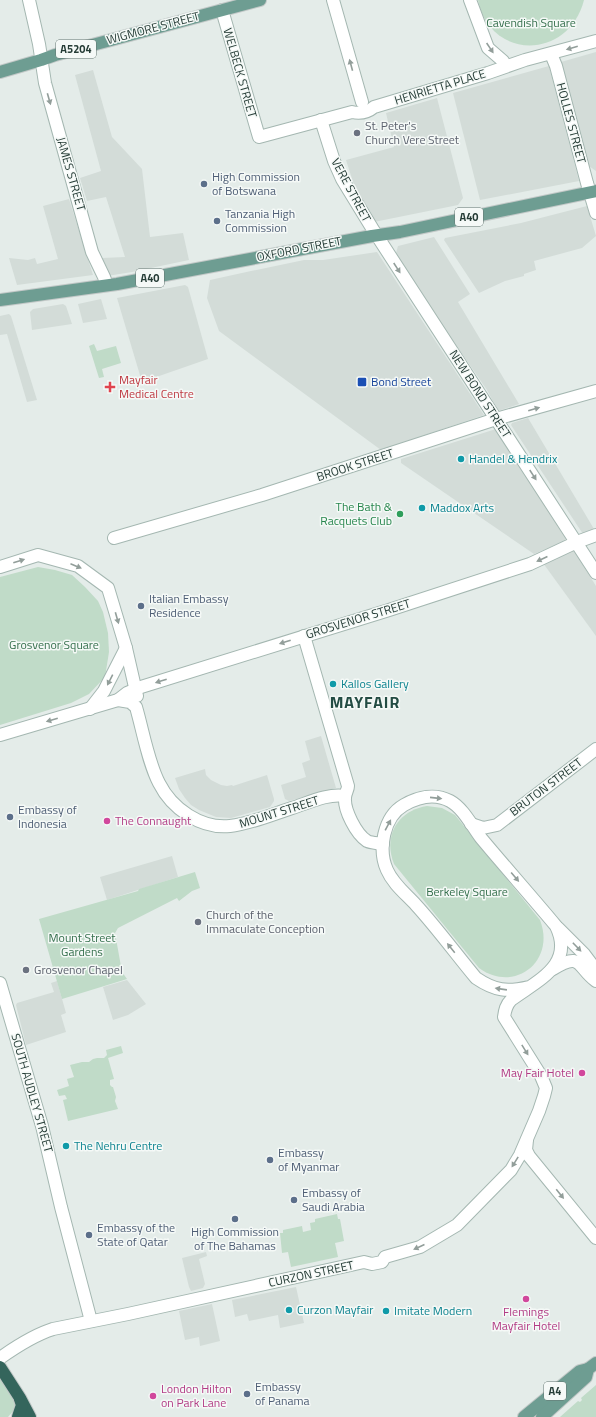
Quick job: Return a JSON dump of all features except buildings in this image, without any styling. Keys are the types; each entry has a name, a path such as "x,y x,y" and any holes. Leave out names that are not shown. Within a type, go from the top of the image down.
{"highway":[{"path":"0,1367 20,1398 30,1417"},
{"path":"18,1417 22,1405 20,1398"}],"main road":[{"name":"WIGMORE STREET","path":"0,72 55,55 260,0"},
{"name":"OXFORD STREET","path":"0,300 107,285 376,235 400,232 593,191"},
{"name":"A4","path":"524,1417 580,1371 592,1366"},
{"name":"A4","path":"542,1417 586,1377 592,1366"}],"street":[{"name":"JAMES STREET","path":"30,0 45,83 92,252 107,285"},
{"path":"334,0 362,102 365,105 374,107"},
{"path":"470,0 488,48 503,61 506,66 595,40"},
{"name":"WELBECK STREET","path":"222,10 258,137"},
{"name":"HOLLES STREET","path":"551,54 593,191 596,213"},
{"name":"HENRIETTA PLACE","path":"258,137 352,112 358,114 374,107 488,73 506,66"},
{"path":"352,112 362,102"},
{"name":"VERE STREET","path":"321,120 334,161 376,235"},
{"name":"NEW BOND STREET","path":"376,235 596,573"},
{"name":"BROOK STREET","path":"114,538 262,495 496,419 596,391"},
{"name":"GROSVENOR STREET","path":"135,689 390,610 530,564 577,542 596,535"},
{"path":"0,567 38,555 78,566 108,588 126,648 135,689 118,700 0,736"},
{"path":"304,636 348,786 345,796 347,811 355,827 368,842 382,844"},
{"path":"89,710 104,691 126,648"},
{"name":"MOUNT STREET","path":"135,689 138,702 136,707 151,762 159,784 169,798 184,813 197,820 212,825 236,825 336,795 345,796"},
{"path":"118,700 130,702 136,707"},
{"name":"BRUTON STREET","path":"497,824 596,749"},
{"path":"596,970 584,954 556,926 456,806 450,801 440,797 422,797 396,811 385,831 382,844 384,861 387,870 403,893 416,905 476,978 487,986 514,990 529,987 563,963 575,962 581,964 596,982"},
{"path":"471,824 483,828 497,824"},
{"path":"489,847 490,837 497,824"},
{"path":"552,970 557,963 561,948 560,934 556,926"},
{"name":"SOUTH AUDLEY STREET","path":"0,983 42,1126 62,1210 92,1321"},
{"name":"CURZON STREET","path":"0,1358 41,1332 364,1262 372,1264 382,1262 385,1257 420,1247 457,1226 511,1170 528,1139 544,1096 546,1088 541,1076 504,1017 507,1005 511,1000 529,987"},
{"path":"528,1139 526,1150 529,1156 596,1238"}],"shaded area":[{"path":"596,52 596,171 589,166 561,62"},
{"path":"549,66 579,181 480,200 453,93"},
{"path":"93,70 112,137 142,169 150,237 183,233 189,260 107,276 102,258 125,257 106,197 87,201 80,178 101,171 75,75"},
{"path":"437,98 463,198 458,205 374,222 353,182 346,160 394,147 386,113"},
{"path":"69,199 93,275 17,285 9,258 28,260 35,258 37,264 58,259 43,206"},
{"path":"587,206 596,236 582,248 534,261 536,270 524,274 524,276 505,281 479,293 444,240 445,238 521,223"},
{"path":"434,237 470,294 458,302 519,404 498,411 487,390 436,316 396,253 398,246"},
{"path":"377,252 484,415 381,450 219,331 207,298 210,280 304,260 323,260"},
{"path":"185,285 188,287 208,359 142,382 117,298"},
{"path":"101,299 107,319 83,323 78,304"},
{"path":"63,304 66,306 72,324 32,330 30,312 33,309"},
{"path":"9,314 11,316 37,400 27,402 7,334 0,335 0,316"},
{"path":"528,418 594,529 583,534 511,425 512,423"},
{"path":"496,429 565,538 565,541 534,554 401,463 401,459"},
{"path":"572,548 596,586 596,636 543,563"},
{"path":"321,736 336,788 289,801 285,799 281,785 306,777 302,763 310,760 305,741"},
{"path":"205,769 206,775 211,780 227,786 233,786 267,775 274,801 270,807 231,818 216,817 199,810 191,805 185,798 179,789 175,778"},
{"path":"172,856 178,877 107,900 100,877"},
{"path":"127,980 146,1004 128,1015 113,1020 103,987"},
{"path":"57,981 66,1013 61,1015 66,1032 26,1045 16,1005 17,1003 54,992 51,983"},
{"path":"206,1252 207,1256 199,1259 205,1284 203,1288 191,1291 182,1258"},
{"path":"296,1287 304,1323 280,1328 278,1315 249,1321 247,1314 235,1317 232,1300"},
{"path":"212,1304 220,1341 200,1346 199,1337 185,1340 179,1311"}],"green space":[{"name":"Cavendish Square","path":"478,0 584,0 576,20 563,34 547,42 530,45 513,43 498,34 485,20"},
{"path":"94,344 97,351 116,346 121,363 102,369 104,377 99,378 89,346"},
{"name":"Grosvenor Square","path":"38,567 72,575 98,601 103,612 108,633 109,652 105,677 89,694 71,703 0,725 0,577"},
{"name":"Berkeley Square","path":"427,806 442,808 455,815 540,920 543,935 542,948 537,960 529,969 518,975 506,977 493,975 479,968 394,864 390,844 395,826 400,819 408,813"},
{"name":"Mount Street Gardens","path":"195,872 200,888 192,891 179,901 177,898 118,928 115,933 122,972 127,979 62,999 39,919 138,891 139,889"},
{"path":"121,1046 123,1053 108,1058 114,1079 110,1080 110,1085 113,1087 118,1109 68,1121 63,1100 67,1099 65,1095 59,1096 57,1090 69,1086 67,1079 74,1077 70,1065 89,1062 97,1058 104,1058 107,1055 106,1050"},
{"path":"337,1214 338,1219 340,1219 344,1241 335,1243 338,1257 291,1267 288,1252 282,1253 280,1233 283,1233 283,1230 302,1226 303,1232 311,1230 310,1223 315,1222 315,1219"},
{"path":"0,1373 17,1401 15,1409 8,1417 0,1417"},
{"path":"596,1385 596,1417 560,1417 578,1401 580,1402 582,1400 581,1398"}],"place":[{"name":"St. Peter's Church Vere Street","path":"357,133"},
{"name":"High Commission of Botswana","path":"204,184"},
{"name":"Tanzania High Commission","path":"217,221"},
{"name":"Bond Street","path":"362,382"},
{"name":"Mayfair Medical Centre","path":"110,387"},
{"name":"Handel & Hendrix","path":"461,459"},
{"name":"Maddox Arts","path":"422,508"},
{"name":"The Bath & Racquets Club","path":"400,514"},
{"name":"Italian Embassy Residence","path":"141,606"},
{"name":"Kallos Gallery","path":"333,684"},
{"name":"Embassy of Indonesia","path":"10,817"},
{"name":"The Connaught","path":"107,821"},
{"name":"Church of the Immaculate Conception","path":"198,922"},
{"name":"Grosvenor Chapel","path":"26,970"},
{"name":"May Fair Hotel","path":"582,1073"},
{"name":"The Nehru Centre","path":"66,1146"},
{"name":"Embassy of Myanmar","path":"270,1160"},
{"name":"Embassy of Saudi Arabia","path":"294,1200"},
{"name":"High Commission of The Bahamas","path":"235,1219"},
{"name":"Embassy of the State of Qatar","path":"89,1235"},
{"name":"Flemings Mayfair Hotel","path":"526,1299"},
{"name":"Curzon Mayfair","path":"289,1310"},
{"name":"Imitate Modern","path":"386,1311"},
{"name":"Embassy of Panama","path":"247,1394"},
{"name":"London Hilton on Park Lane","path":"153,1396"}],"district":[{"name":"MAYFAIR","path":"365,702"}]}
